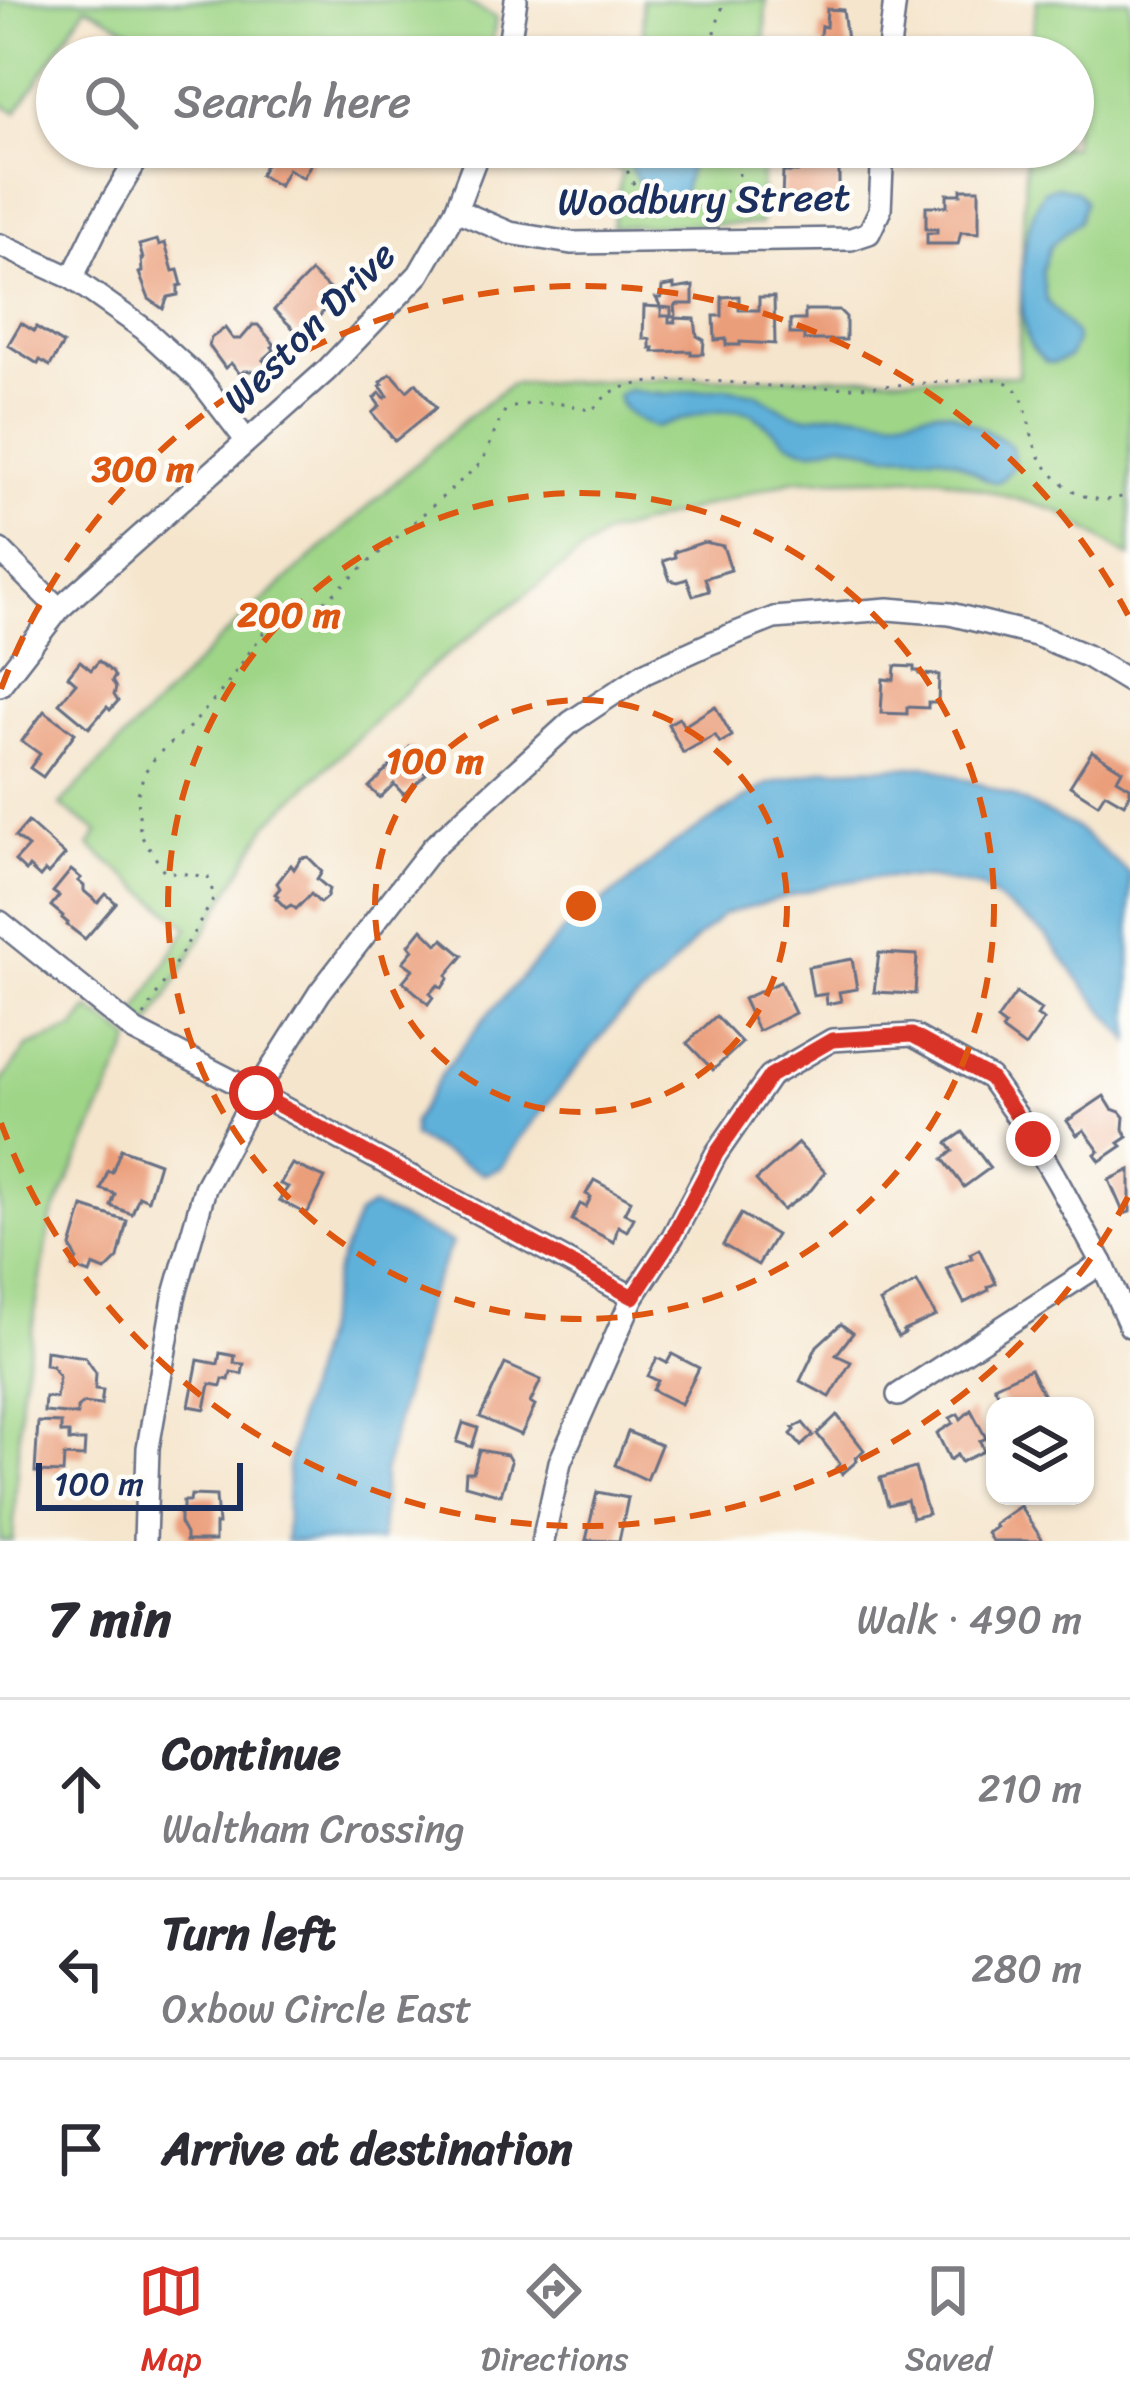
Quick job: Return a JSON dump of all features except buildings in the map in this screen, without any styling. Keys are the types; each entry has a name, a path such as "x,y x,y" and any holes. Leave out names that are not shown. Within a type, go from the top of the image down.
{"street":[{"path":"510,36 516,0"},
{"path":"891,36 895,0"},
{"path":"72,278 132,168"},
{"name":"Weston Drive","path":"0,685 59,609 374,324 418,274 456,211 472,168"},
{"name":"Woodbury Street","path":"456,211 510,233 572,243 851,239 869,233 880,210 883,168"},
{"path":"0,245 72,278 143,329 200,380 246,440"},
{"path":"0,550 59,609"},
{"path":"145,1541 148,1448 174,1298 205,1188 256,1093 320,992 433,847 572,722 645,673 774,618 888,609 950,614 1036,635 1087,656 1130,682"},
{"path":"0,922 135,1031 633,1297"},
{"path":"543,1541 560,1462 633,1297 673,1236 716,1154 770,1076 832,1040 912,1035 990,1078 1033,1139 1102,1263 1130,1326"},
{"path":"898,1395 1102,1263"}],"path":[{"path":"716,36 725,0"},
{"path":"626,168 641,198 656,208 673,211 737,185 740,168"},
{"path":"135,1031 213,893 208,877 164,871 140,834 137,794 144,772 224,688 266,629 309,615 481,463 506,410 537,401 592,411 615,389 669,382 836,387 998,379 1013,385 1020,396 1036,450 1058,480 1083,497 1103,502 1130,493"}],"green space":[{"path":"0,0 463,0 496,18 493,36 141,36 86,6 66,36 36,36 36,83 17,112 0,104"},
{"path":"642,0 766,0 765,36 644,36"},
{"path":"1037,0 1130,0 1130,557 1058,511 939,477 794,480 604,535 433,665 268,824 150,1026 134,1016 188,927 89,846 98,832 60,805 215,644 511,384 1018,376 1025,168 1094,168 1094,36 1032,36"},
{"path":"613,168 762,168 761,224 612,226 622,171"},
{"path":"89,1009 132,1040 51,1220 21,1394 13,1541 0,1541 0,1084 27,1047 74,1029"}],"water":[{"path":"630,168 689,168 682,198 664,204 646,192"},
{"path":"1057,186 1077,191 1085,201 1079,221 1050,246 1042,272 1046,300 1076,341 1069,357 1054,363 1046,362 1028,340 1022,284 1036,206 1044,191"},
{"path":"724,388 755,393 807,417 843,412 893,418 951,412 1012,447 1012,469 994,482 938,455 887,454 843,443 803,449 752,413 738,410 704,413 656,427 632,416 618,395 629,390 663,395"},
{"path":"928,766 1010,795 1075,827 1130,874 1130,1042 1045,934 980,887 929,878 876,877 836,883 724,914 619,1015 501,1168 484,1174 413,1137 413,1122 443,1072 485,1018 563,931 669,847 768,784 827,769"},
{"path":"372,1206 452,1243 426,1302 384,1473 381,1541 286,1541 288,1468 298,1415 335,1274 358,1215"}],"route":[{"path":"256,1093 633,1297 673,1236 716,1154 770,1076 832,1040 912,1035 990,1078 1033,1139"}]}
